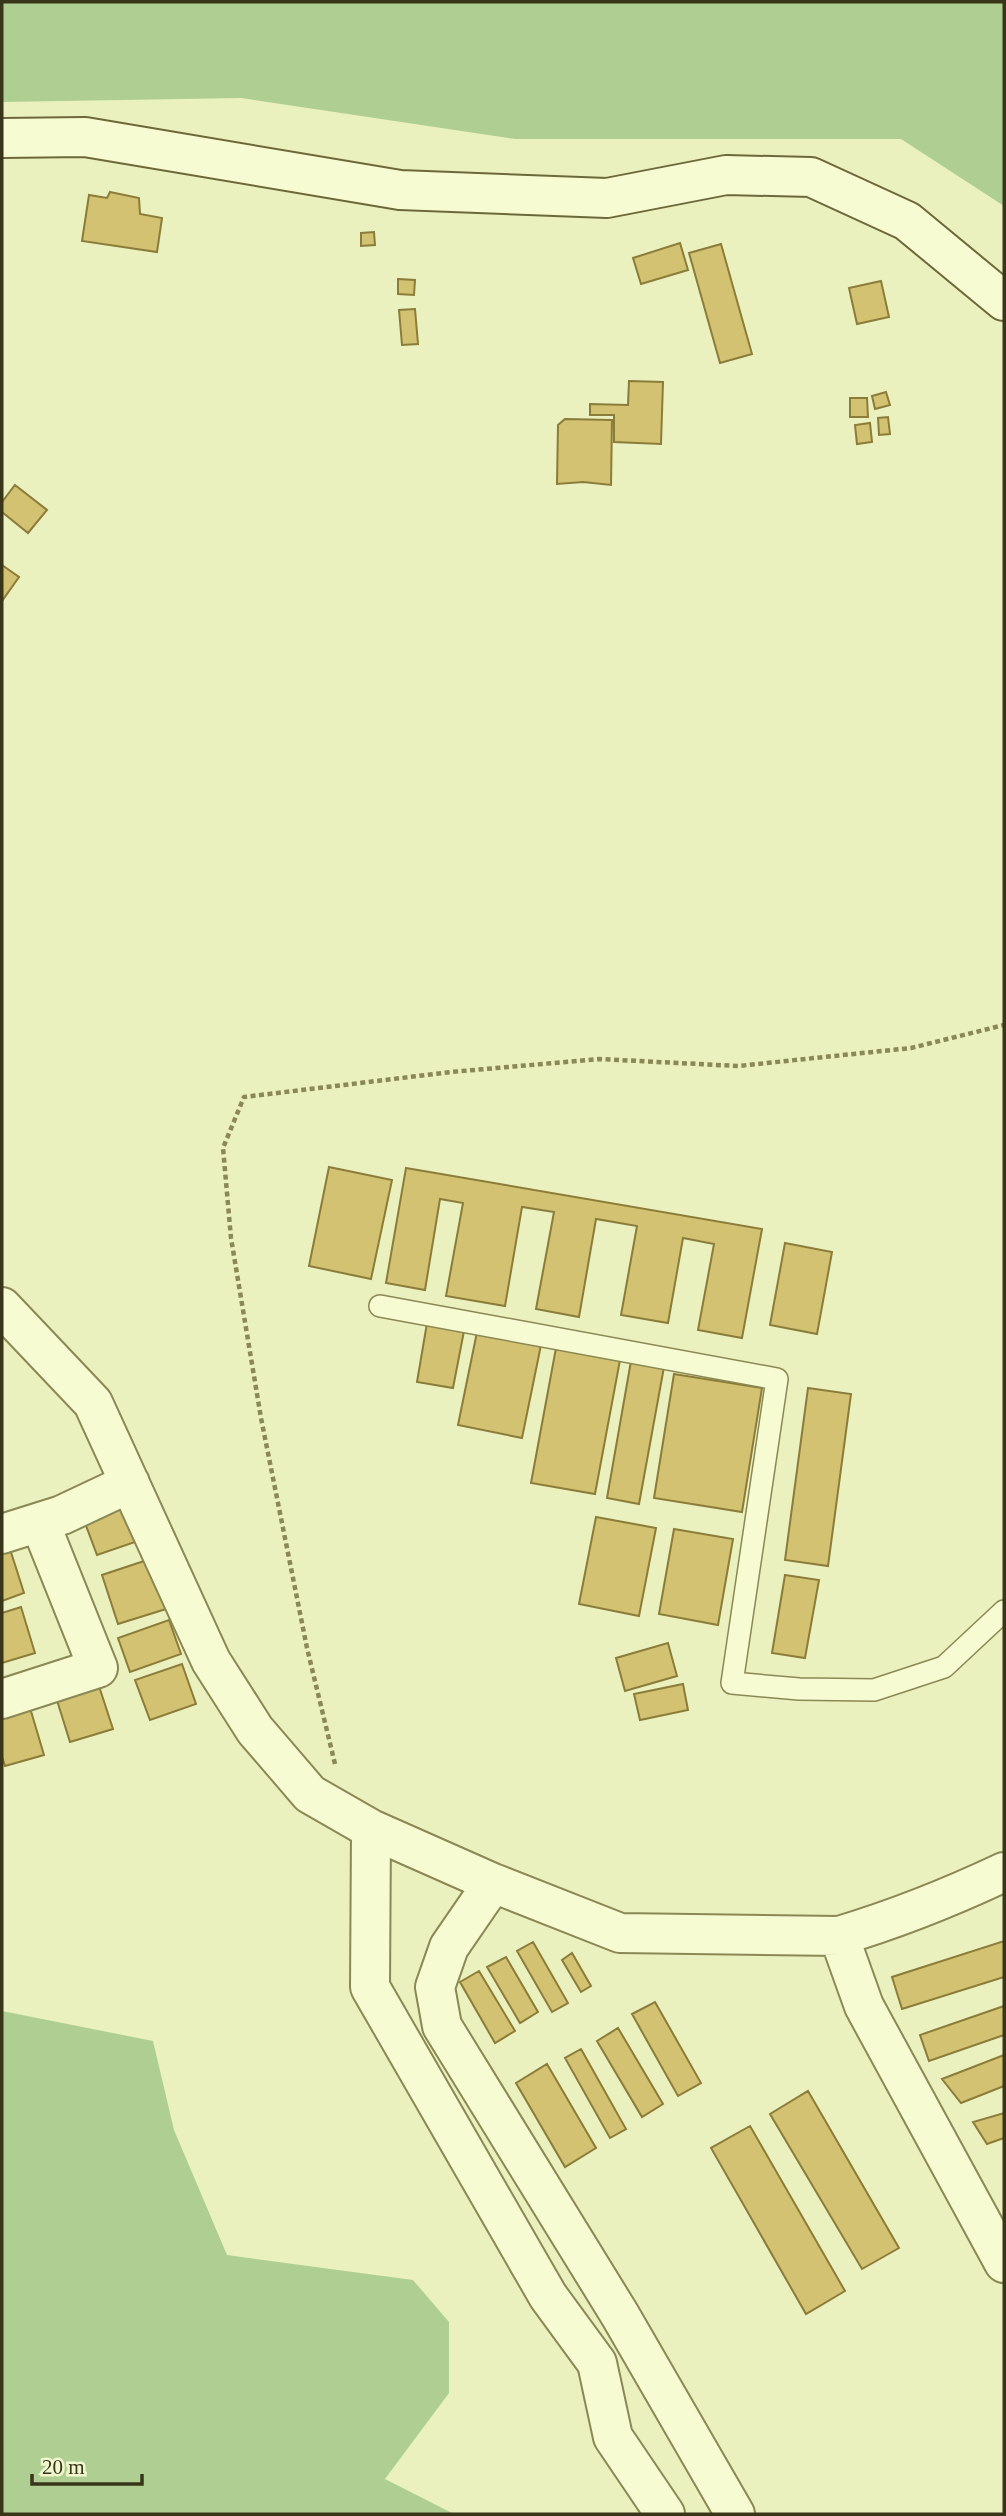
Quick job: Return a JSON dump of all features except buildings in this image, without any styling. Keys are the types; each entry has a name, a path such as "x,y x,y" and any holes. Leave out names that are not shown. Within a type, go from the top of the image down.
{"street":[{"path":"2,138 85,137 400,190 607,198 726,176 811,177 908,221 1004,301"},
{"path":"2,1307 93,1403 211,1661 255,1730 310,1794 360,1823 493,1883 620,1933 839,1936 999,1885"},
{"path":"2,1534 62,1515 130,1483"},
{"path":"2,1699 98,1668 40,1523"},
{"path":"360,1823 370,1987 548,2296 597,2363 613,2437 665,2514"},
{"path":"493,1883 449,1947 435,1987 442,2026 620,2315 734,2514"},
{"path":"839,1936 864,2006 1001,2249"}],"lane":[{"path":"380,1306 777,1379 732,1683 799,1689 874,1690 944,1667 1004,1611"}],"path":[{"path":"360,1823 307,1648 261,1418 231,1238 223,1148 244,1097 451,1072 599,1059 738,1066 911,1048 1004,1024"}],"green space":[{"path":"2,2 1004,2 1004,206 901,139 515,139 241,98 2,102"},
{"path":"2,2011 153,2041 174,2130 227,2255 413,2280 449,2322 449,2393 385,2479 454,2514 2,2514"}]}
